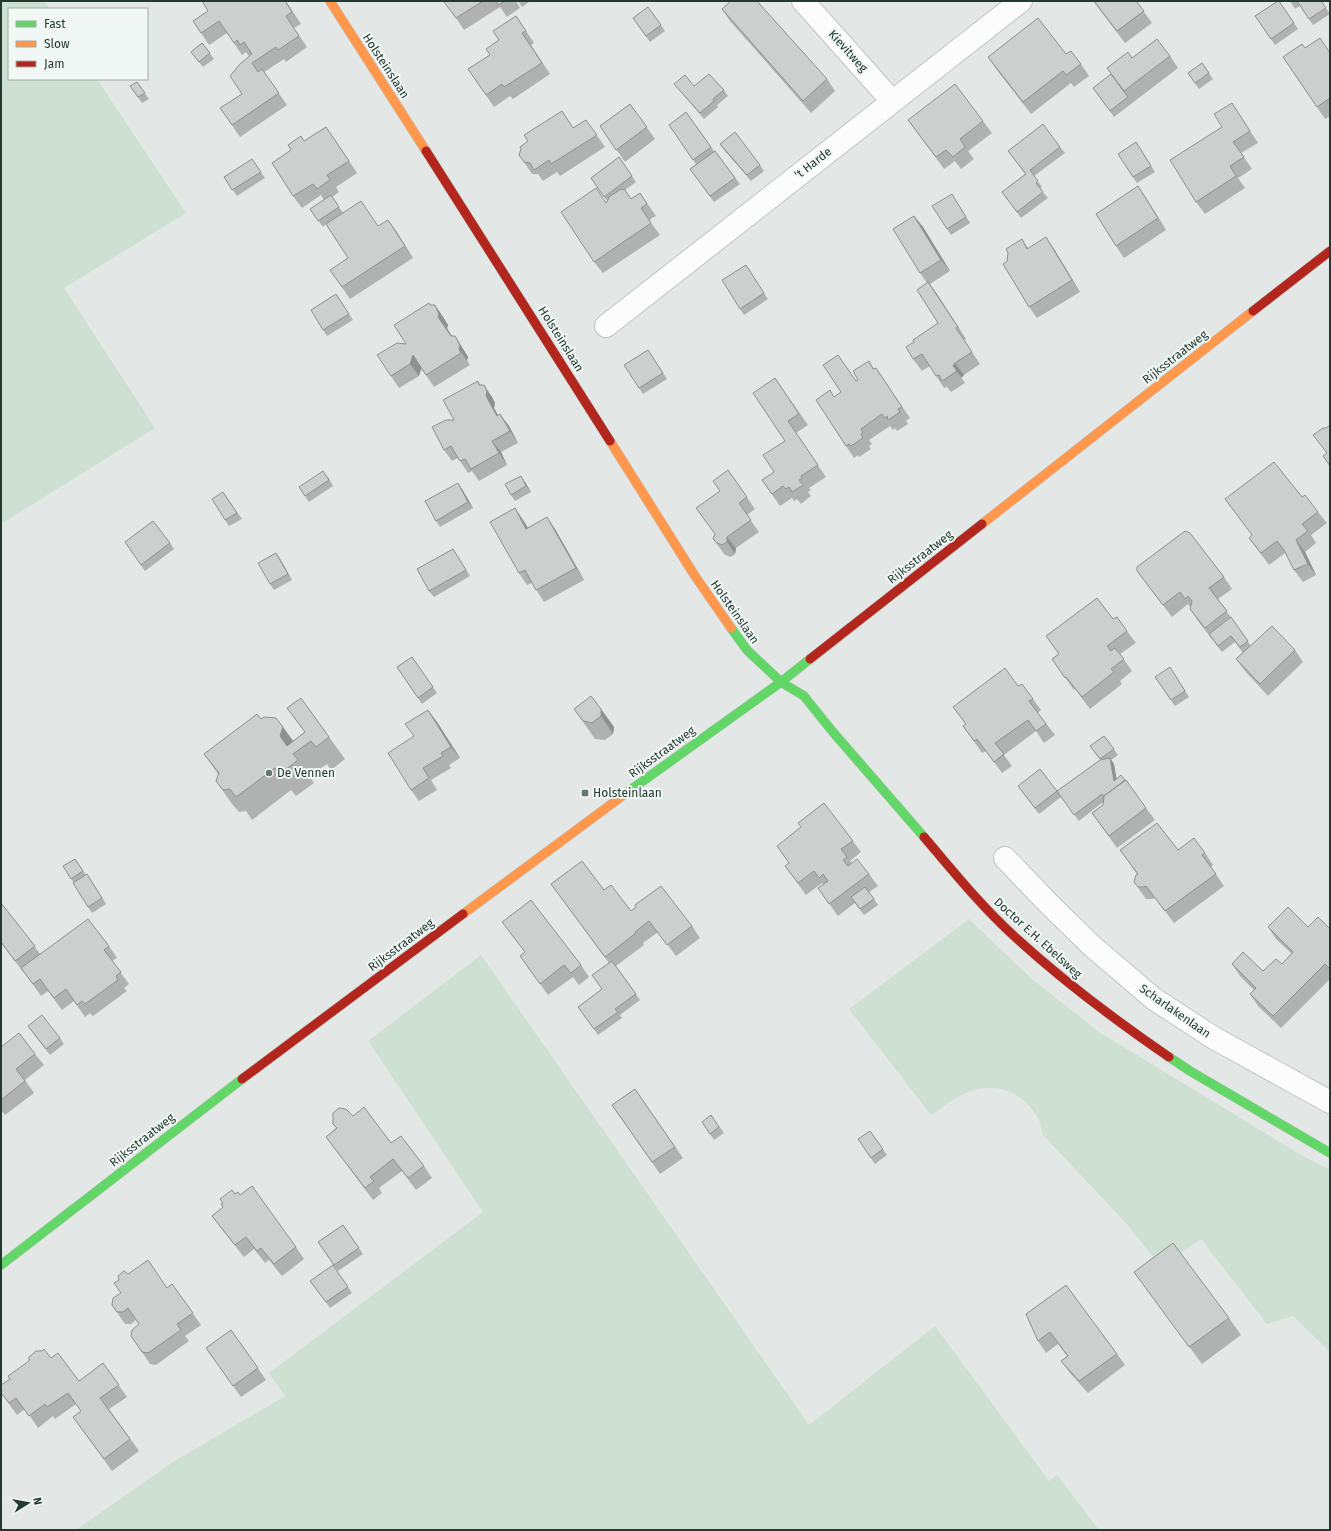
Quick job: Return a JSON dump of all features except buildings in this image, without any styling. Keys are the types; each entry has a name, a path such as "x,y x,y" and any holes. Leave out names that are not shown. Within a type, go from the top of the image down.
{"main road":[{"name":"Holsteinslaan","path":"330,1 552,347 695,576 747,650 781,682"},
{"name":"Rijksstraatweg","path":"1,1265 229,1089 652,774 781,682 1330,251"},
{"name":"Doctor E.H. Ebelsweg","path":"781,682 804,696 832,731 969,890 1013,935 1060,977 1117,1020 1190,1071 1330,1153"}],"street":[{"name":"Kievitweg","path":"803,1 892,101"},
{"name":"'t Harde","path":"606,326 892,101 1022,1"},
{"name":"Scharlakenlaan","path":"1005,858 1092,946 1154,1000 1214,1038 1330,1102"}],"green space":[{"path":"1,1 44,1 49,8 8,8 8,80 98,80 186,213 64,288 155,428 1,524"},
{"path":"969,919 1032,979 1099,1032 1301,1155 1330,1170 1330,1352 1293,1316 1267,1324 1201,1239 1161,1267 1126,1223 1043,1135 1039,1120 1033,1110 1027,1103 1013,1093 997,1088 979,1089 966,1093 931,1115 849,1009"},
{"path":"481,955 809,1425 935,1326 1049,1481 1057,1475 1099,1530 76,1530 173,1462 285,1396 269,1373 483,1212 368,1041"}],"traffic: fast":[{"path":"731,628 747,650 781,682 804,696 832,731 924,837"},
{"path":"629,791 781,682 810,659"},
{"path":"1169,1057 1190,1071 1330,1153"},
{"path":"1,1265 242,1079"}],"traffic: slow":[{"path":"330,1 426,151"},
{"path":"982,524 1253,311"},
{"path":"610,441 695,576 731,628"},
{"path":"463,914 629,791"}],"traffic: jam":[{"path":"426,151 610,441"},
{"path":"1253,311 1330,251"},
{"path":"810,659 982,524"},
{"path":"924,837 979,900 1014,936 1089,999 1169,1057"},
{"path":"242,1079 463,914"}],"place":[{"name":"De Vennen","path":"269,773"},
{"name":"Holsteinlaan","path":"585,793"}]}
